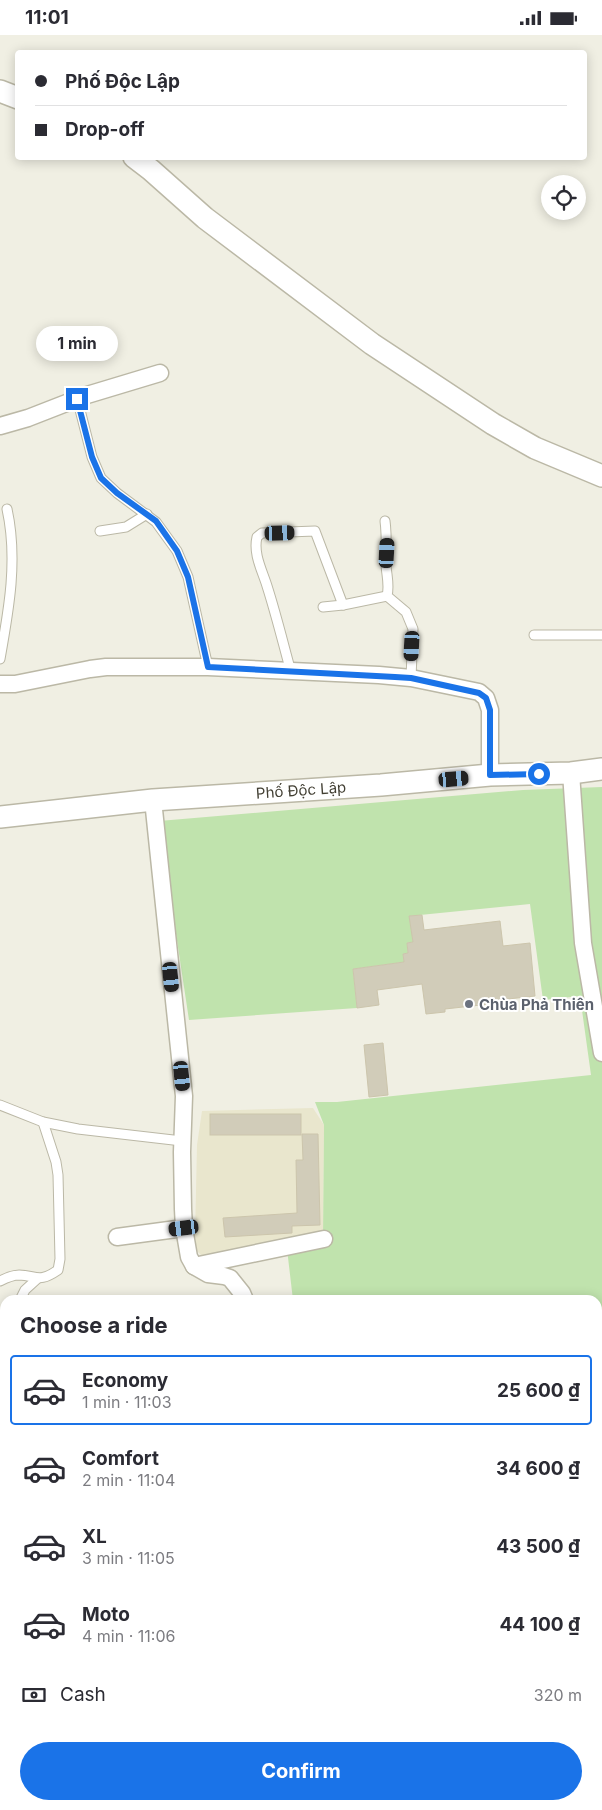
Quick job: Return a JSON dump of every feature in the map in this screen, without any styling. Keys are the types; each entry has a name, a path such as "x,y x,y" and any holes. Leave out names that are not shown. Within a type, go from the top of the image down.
{"street":[{"path":"0,91 15,97"},
{"path":"138,160 205,218 372,344 493,424 535,448 602,476"},
{"path":"0,426 160,373"},
{"path":"0,684 14,685 106,667 208,667 411,678 479,693 486,698 490,717 490,775"},
{"name":"Phố Độc Lập","path":"0,817 153,800 381,785 490,775 571,773 602,769"},
{"path":"571,773 583,943 602,1053"},
{"path":"153,800 184,1096 182,1141 184,1228 189,1257 194,1267 208,1274 230,1278 243,1295"},
{"path":"117,1237 184,1228"},
{"path":"194,1267 324,1239"}],"lane":[{"path":"77,399 92,457 101,478 117,493 156,521 177,551 188,577 208,667"},
{"path":"0,659 9,610 13,571 7,509"},
{"path":"100,531 126,527 147,514"},
{"path":"385,521 387,542 386,564 389,587 387,596"},
{"path":"291,672 257,556 255,544 257,537 262,533 315,531 343,605"},
{"path":"323,607 387,596"},
{"path":"387,596 406,612 413,629 411,678"},
{"path":"534,635 602,635"},
{"path":"0,1105 43,1122 78,1129 182,1141"},
{"path":"22,1295 25,1290 37,1279 58,1270 60,1259 58,1175 56,1162 43,1122"},
{"path":"0,1281 19,1275 37,1279"}],"shaded area":[{"path":"313,1108 324,1125 323,1237 205,1259 197,1251 195,1237 197,1145 202,1111"}],"green space":[{"path":"602,787 602,1295 292,1295 287,1249 323,1237 324,1125 315,1102 337,1102 591,1075 580,996 543,1000 530,904 410,916 413,942 407,943 408,953 403,954 404,962 353,969 357,1008 189,1020 159,821 523,790"}],"building":[{"path":"422,915 424,930 500,921 503,946 530,943 535,996 508,999 508,1002 445,1009 445,1012 426,1014 422,984 377,990 379,1005 357,1008 353,969 404,962 403,954 408,953 407,943 413,942 409,916"},
{"path":"383,1043 388,1095 369,1097 364,1045"},
{"path":"210,1114 301,1114 301,1135 210,1135"},
{"path":"302,1134 318,1134 320,1225 292,1226 292,1233 225,1237 223,1218 297,1213 296,1160 303,1160"}],"place":[{"name":"Chùa Phả Thiên","path":"469,1004"}],"route":[{"path":"77,399 92,457 101,478 117,493 156,521 177,551 188,577 208,667 411,678 479,693 486,698 490,710 490,775 539,774"}]}
